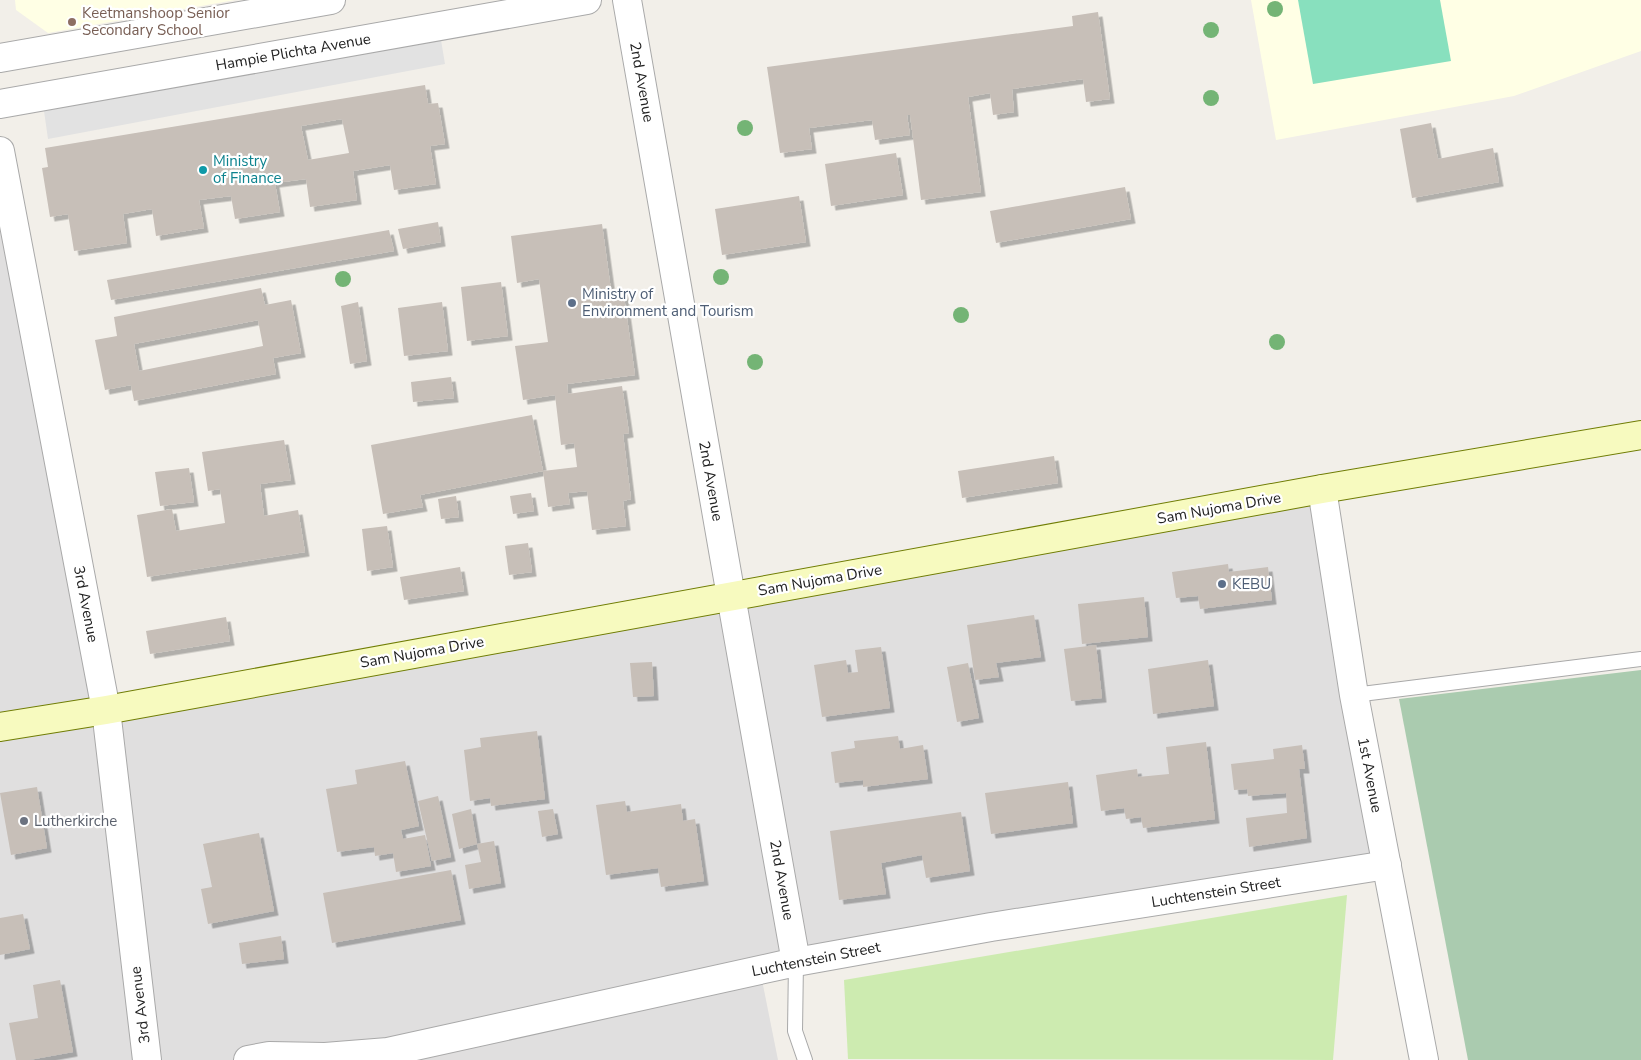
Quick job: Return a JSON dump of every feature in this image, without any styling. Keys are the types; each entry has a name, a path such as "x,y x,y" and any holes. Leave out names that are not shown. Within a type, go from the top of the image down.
{"main road":[{"name":"Sam Nujoma Drive","path":"0,727 106,710 1322,489 1641,434"}],"street":[{"path":"0,58 330,0"},
{"name":"Hampie Plichta Avenue","path":"0,104 587,0"},
{"name":"2nd Avenue","path":"627,0 796,962"},
{"name":"3rd Avenue","path":"0,151 106,710 147,1060"},
{"name":"1st Avenue","path":"1322,489 1354,695 1424,1060"},
{"name":"Luchtenstein Street","path":"248,1060 269,1056 325,1056 388,1052 796,962 1000,926 1387,865"}],"lane":[{"path":"1354,695 1641,659"},
{"path":"796,962 796,1031 805,1060"}],"shaded area":[{"name":"Keetmanshoop Senior Secondary School","path":"15,0 235,0 48,33 16,10"},
{"path":"1251,0 1641,0 1641,51 1514,96 1276,140"},
{"path":"441,40 445,64 48,139 44,111"},
{"path":"0,151 106,709 1322,489 1387,865 760,970 778,1060 0,1060"},
{"path":"1641,670 1641,1060 1468,1060 1399,699"}],"green space":[{"path":"1298,0 1440,0 1451,61 1313,84"},
{"path":"1347,895 1333,1060 848,1059 844,980"}],"building":[{"path":"1098,12 1110,99 1086,102 1083,79 1012,89 1014,112 993,115 990,93 968,97 981,192 921,200 910,115 907,115 910,135 875,140 872,120 809,128 812,149 780,153 767,67 1073,26 1072,16"},
{"name":"Ministry of Finance","path":"425,85 428,104 438,103 445,144 430,146 436,184 394,190 390,165 353,171 357,200 310,207 306,179 275,183 280,212 235,219 231,196 199,200 204,228 156,236 152,209 123,214 127,243 74,251 68,214 50,217 42,168 48,167 45,148","holes":["342,119 349,153 308,160 301,126"]},
{"path":"1431,123 1438,159 1493,148 1499,182 1412,198 1400,129"},
{"path":"896,153 903,195 831,206 825,164"},
{"path":"1125,187 1131,219 996,243 990,211"},
{"path":"799,196 806,242 722,255 715,209"},
{"path":"438,222 441,242 403,249 398,229"},
{"path":"602,224 611,290 623,289 635,375 567,384 568,394 622,386 629,433 623,434 631,499 623,501 626,526 592,530 587,491 568,493 570,504 548,507 543,471 577,467 574,443 561,445 555,395 523,400 515,346 548,342 539,279 517,283 511,236"},
{"path":"389,230 394,251 111,300 107,280"},
{"path":"501,282 508,336 467,341 461,287"},
{"path":"261,288 265,305 291,300 301,353 273,358 276,374 134,401 131,385 105,390 95,340 117,336 114,317","holes":["258,320 263,346 139,371 134,344"]},
{"path":"358,302 367,361 350,364 341,306"},
{"path":"442,302 448,351 404,356 398,308"},
{"path":"451,377 454,398 413,402 411,382"},
{"path":"532,415 543,471 420,495 423,507 383,514 371,445"},
{"path":"284,440 291,480 260,484 264,516 298,510 305,552 147,577 137,515 172,509 176,531 225,523 220,489 208,491 202,452"},
{"path":"1054,456 1058,483 962,498 958,471"},
{"path":"189,468 194,502 160,506 155,472"},
{"path":"531,493 534,511 513,514 510,496"},
{"path":"456,496 459,517 441,519 438,499"},
{"path":"387,526 393,567 367,571 362,529"},
{"path":"528,543 532,572 509,575 505,546"},
{"name":"KEBU","path":"1228,564 1229,572 1268,567 1272,600 1200,609 1198,596 1176,598 1172,572"},
{"path":"460,567 464,591 404,600 400,577"},
{"path":"1144,597 1148,637 1082,644 1078,604"},
{"path":"1034,615 1041,657 996,663 999,677 975,680 967,625"},
{"path":"226,617 230,641 150,654 146,631"},
{"path":"1096,645 1102,698 1071,701 1064,649"},
{"path":"881,647 890,708 822,717 814,665 846,660 848,673 858,672 855,650"},
{"path":"1208,660 1214,706 1153,714 1148,669"},
{"path":"652,662 654,696 633,697 630,663"},
{"path":"968,663 979,718 957,722 947,667"},
{"path":"537,731 545,799 491,806 490,798 470,801 464,750 481,747 480,738"},
{"path":"898,736 900,749 923,745 928,779 863,787 863,780 835,783 831,752 855,748 854,741"},
{"path":"1206,742 1215,819 1143,828 1141,817 1126,819 1124,808 1101,811 1096,775 1137,769 1138,777 1169,774 1166,747"},
{"path":"1302,745 1305,769 1299,769 1307,838 1249,847 1246,818 1287,813 1286,793 1248,796 1247,789 1234,790 1231,764 1274,759 1273,749"},
{"path":"405,761 419,826 401,830 403,839 425,835 431,866 396,872 393,853 375,856 374,847 337,852 326,789 357,784 355,770"},
{"path":"1068,782 1073,823 991,834 985,793"},
{"name":"Lutherkirche","path":"37,787 47,848 11,855 0,793"},
{"path":"438,796 451,857 432,861 418,801"},
{"path":"625,801 627,812 681,804 683,821 695,819 704,881 661,887 658,868 606,875 596,805"},
{"path":"471,809 477,844 459,849 452,814"},
{"path":"553,809 558,834 542,837 538,811"},
{"path":"961,812 970,871 926,878 922,855 881,863 886,894 839,900 830,831"},
{"path":"259,833 274,911 208,924 201,889 212,887 203,844"},
{"path":"494,841 501,883 469,889 465,865 481,862 477,844"},
{"path":"451,870 461,920 332,943 323,893"},
{"path":"23,914 30,949 0,955 0,918"},
{"path":"281,936 284,959 242,964 239,943"},
{"path":"60,980 73,1052 29,1060 16,1060 9,1023 38,1018 33,985"}],"place":[{"name":"Keetmanshoop Senior Secondary School","path":"72,22"},
{"name":"Ministry of Finance","path":"203,170"},
{"name":"Ministry of Environment and Tourism","path":"572,303"},
{"name":"KEBU","path":"1222,584"},
{"name":"Lutherkirche","path":"24,821"}]}
